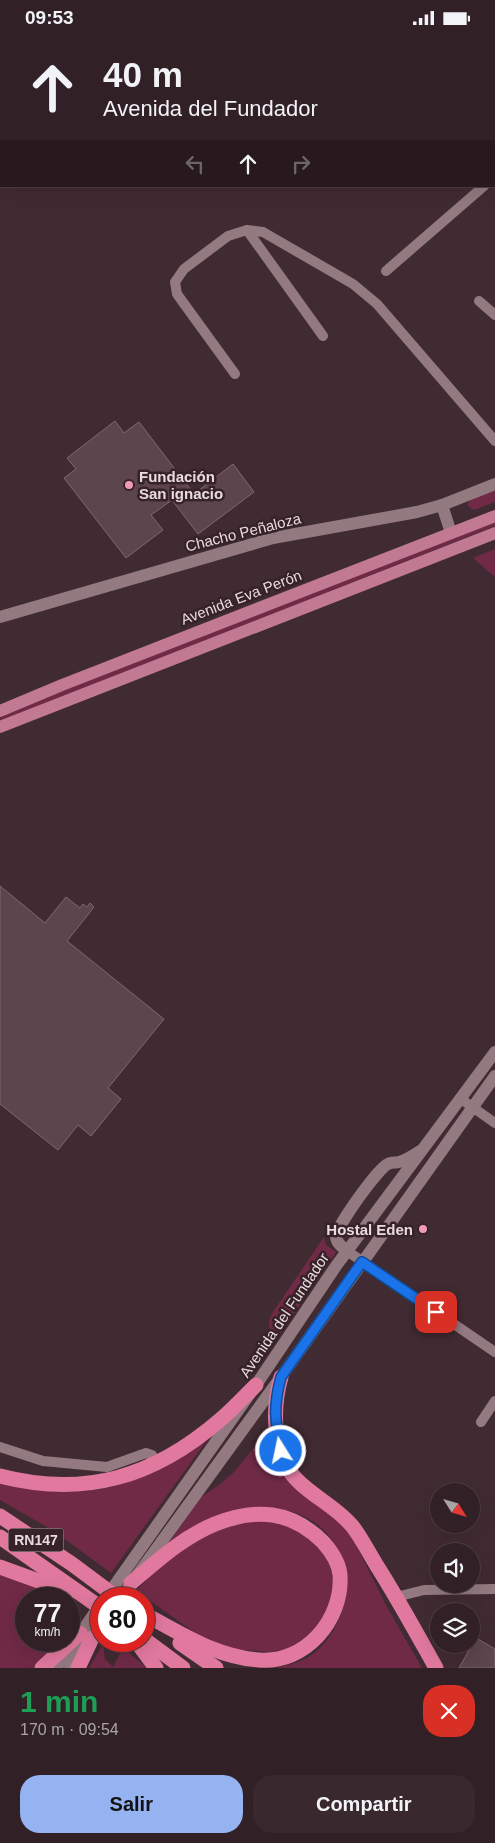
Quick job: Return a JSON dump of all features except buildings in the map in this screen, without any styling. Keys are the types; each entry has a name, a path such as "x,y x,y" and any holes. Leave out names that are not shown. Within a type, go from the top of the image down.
{"highway":[{"path":"281,1377 276,1395 275,1417 285,1463 298,1482 321,1498 352,1527 396,1597 436,1668"},
{"path":"0,1476 31,1483 52,1485 77,1484 121,1478 145,1469 198,1437 221,1420 256,1385"},
{"path":"131,1583 193,1535 236,1517 258,1514 279,1515 297,1522 313,1533 335,1559 340,1574 336,1609 325,1629 312,1643 298,1652 279,1659 260,1661 224,1654 200,1645 155,1621"},
{"name":"RN147","path":"0,1516 102,1587"},
{"name":"RN147","path":"0,1537 58,1583"},
{"path":"0,1567 58,1583 90,1599"},
{"path":"155,1623 216,1668"},
{"path":"42,1668 86,1635"},
{"path":"78,1668 86,1635"},
{"path":"155,1647 184,1668"},
{"path":"144,1652 156,1668"}],"main road":[{"name":"Chacho Peñaloza","path":"0,617 273,538 417,512 467,497 495,484"},
{"path":"442,505 450,533"},
{"name":"Avenida Eva Perón","path":"0,711 495,516"},
{"path":"0,727 495,533"},
{"name":"Avenida del Fundador","path":"113,1587 256,1385 347,1251 495,1052"},
{"name":"Avenida del Fundador","path":"128,1587 281,1377 495,1077"},
{"path":"347,1251 337,1242 336,1237 338,1228 347,1213 376,1175 387,1164 399,1162 424,1149"},
{"path":"70,1668 86,1635 90,1618"},
{"path":"56,1668 90,1632"}],"street":[{"path":"386,271 483,187"},
{"path":"247,230 323,336"},
{"path":"235,374 177,293 175,282 184,269 228,236 247,230 264,232 353,284 376,304 495,441"},
{"path":"479,301 495,315"},
{"path":"461,1099 495,1123"},
{"path":"347,1251 495,1352"},
{"path":"482,1422 495,1401"},
{"path":"0,1447 43,1461 106,1467 146,1453 152,1455 156,1463"},
{"path":"396,1597 424,1589 495,1589"}],"shaded area":[{"path":"495,489 495,502 474,510 468,506 471,499"},
{"path":"495,522 495,526 0,721 0,718 62,691"},
{"path":"495,549 495,577 473,558"},
{"path":"324,1237 326,1245 336,1252 272,1345 269,1324 271,1315"},
{"path":"212,1433 111,1573 54,1531 0,1500 0,1482 44,1491 65,1492 107,1488 127,1482 168,1464"},
{"path":"265,1434 268,1451 277,1469 299,1490 342,1524 353,1539 387,1607 422,1668 275,1668 302,1660 322,1646 331,1634 341,1614 346,1594 345,1574 340,1554 330,1537 316,1523 297,1513 269,1509 170,1541 197,1500 234,1472"},
{"path":"256,1518 290,1523 324,1552 331,1569 333,1581 332,1595 327,1613 318,1628 306,1639 289,1649 270,1652 232,1649 207,1641 155,1604 155,1587 140,1587 157,1568 213,1530"},
{"path":"0,1572 36,1587 15,1587 15,1652 50,1652 33,1668 0,1668"},
{"path":"98,1652 104,1652 105,1659 113,1667 121,1652 128,1652 147,1668 89,1668"}],"place":[{"name":"Fundación San ignacio","path":"129,485"},
{"name":"Hostal Eden","path":"423,1229"}],"route":[{"path":"281,1451 274,1409 281,1377 362,1262 436,1312"}]}
